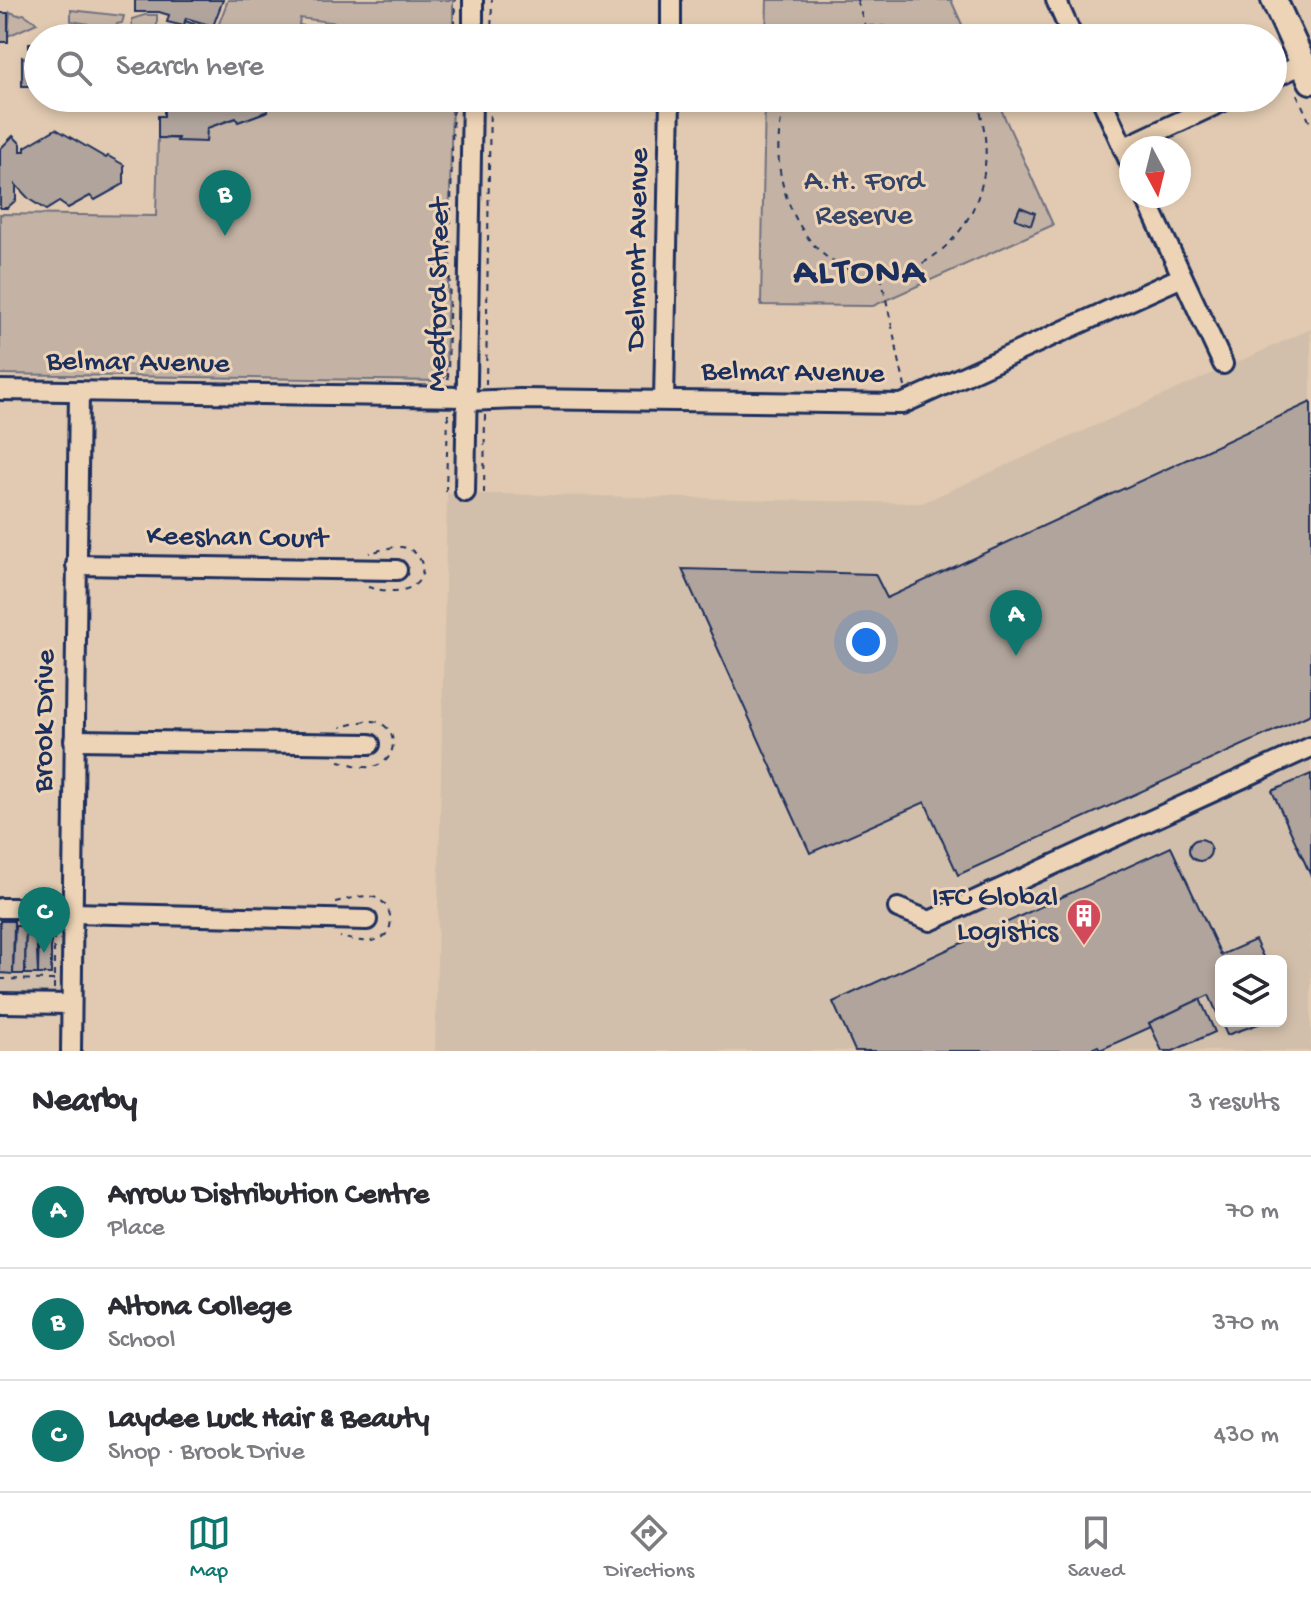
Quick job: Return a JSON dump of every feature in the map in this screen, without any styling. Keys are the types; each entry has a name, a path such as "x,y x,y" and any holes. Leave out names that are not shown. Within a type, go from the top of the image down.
{"main road":[{"path":"1274,0 1285,24"},
{"path":"1287,28 1307,72"}],"street":[{"path":"473,0 473,24"},
{"path":"671,0 671,24"},
{"path":"1056,0 1067,24"},
{"path":"1287,76 1307,72"},
{"name":"Medford Street","path":"465,492 470,397 472,112"},
{"name":"Delmont Avenue","path":"664,400 670,112"},
{"path":"1107,112 1119,138"},
{"path":"1163,136 1205,112"},
{"path":"1150,208 1223,364"},
{"name":"Belmar Avenue","path":"0,390 902,404 1182,277"},
{"name":"Brook Drive","path":"71,1051 79,391"},
{"name":"Keeshan Court","path":"76,565 397,570"},
{"path":"74,740 370,744"},
{"path":"898,908 930,921 1311,747"},
{"path":"0,908 367,920"},
{"path":"0,1003 71,1004"}],"path":[{"path":"454,24 455,0"},
{"path":"491,24 492,0"},
{"path":"857,0 865,24"},
{"path":"454,112 470,397 465,492"},
{"path":"465,492 489,112"},
{"path":"784,112 779,140 779,165 785,194 799,225 817,248 830,258 855,271 880,275 902,272 931,259 949,246 971,215 981,193 986,165 985,137 979,112"},
{"path":"880,275 905,388 899,391"},
{"path":"0,979 54,980"}],"shaded area":[{"path":"1311,329 1311,1051 435,1051 447,493 922,503"},
{"path":"0,912 66,912 64,988 61,992 52,995 0,995"}],"green space":[{"path":"228,0 453,0 453,24 346,24 300,18 299,24 219,24"},
{"path":"767,0 951,0 962,24 766,24"},
{"path":"71,10 124,16 122,23 117,24 71,21"},
{"path":"10,12 24,14 37,23 24,24 24,29 8,36"},
{"path":"157,15 157,24 132,24 132,19"},
{"path":"265,112 452,112 446,376 441,381 0,374 0,214 156,216 158,138 206,141 207,128 236,118 238,122"},
{"name":"A.H. Ford Reserve","path":"765,112 1002,112 1053,225 873,306 761,305"}],"building":[{"path":"135,0 223,0 214,24 186,18 184,24 176,24 167,22 169,15 159,12 135,12"},
{"path":"0,13 8,13 8,42 0,42"},
{"path":"24,58 24,86 22,86"},
{"path":"164,112 265,112 238,122 236,118 207,128 206,142 158,138 158,116 164,116"},
{"path":"56,129 124,165 124,184 95,200 90,196 68,208 59,202 46,210 29,199 16,185 16,200 7,208 0,208 0,149 13,136 21,144 21,151 25,151 25,147"},
{"path":"1020,207 1035,213 1031,225 1015,219"},
{"path":"1311,402 1311,714 958,875 925,802 810,853 682,569 875,574 887,598"},
{"path":"1311,774 1311,876 1272,791"},
{"path":"1200,839 1208,842 1211,850 1208,858 1200,861 1192,858 1189,850 1192,842"},
{"name":"IFC Global Logistics","path":"1171,847 1221,955 1215,955 1215,1008 1209,995 1149,1023 1151,1027 1100,1050 1098,1046 1087,1051 855,1051 833,1002"},
{"path":"0,921 14,921 13,974 0,973"},
{"path":"15,926 26,926 25,974 13,974"},
{"path":"26,926 36,926 38,974 25,974"},
{"path":"39,931 51,931 51,974 38,974"},
{"name":"IFC Global Logistics","path":"1255,940 1262,955 1221,955"},
{"path":"1200,999 1215,1032 1173,1051 1162,1051 1149,1023"},
{"name":"IFC Global Logistics","path":"1223,1027 1250,1027 1227,1035"}],"place":[{"name":"Altona College","path":"225,236"},
{"name":"Arrow Distribution Centre","path":"1016,656"},
{"name":"IFC Global Logistics","path":"1084,947"},
{"name":"Laydee Luck Hair & Beauty","path":"44,953"}],"district":[{"name":"ALTONA","path":"860,274"}]}
